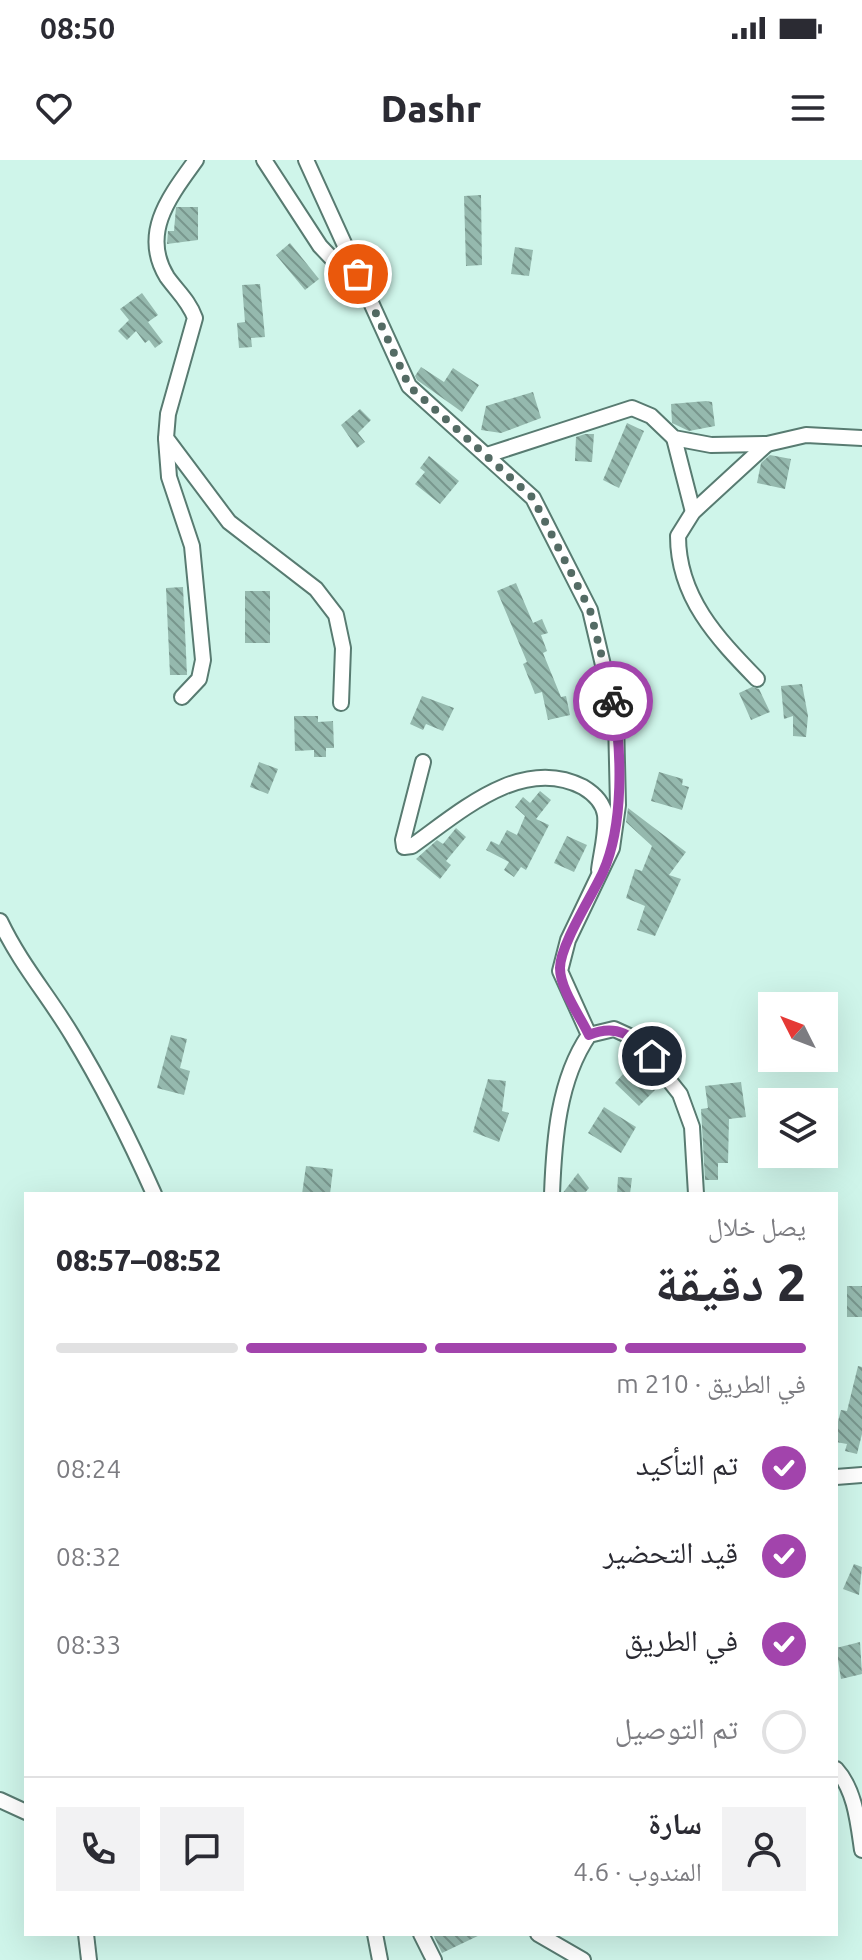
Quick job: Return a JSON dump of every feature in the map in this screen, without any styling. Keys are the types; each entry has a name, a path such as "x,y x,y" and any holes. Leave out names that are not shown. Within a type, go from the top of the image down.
{"street":[{"path":"182,697 199,679 203,660 192,546 169,477 166,438 168,414 195,318 190,305 160,264 153,245 159,221 196,160"},
{"path":"264,160 320,246 367,295"},
{"path":"306,160 409,386 533,498 590,610 616,720 618,805 612,848 568,940 560,971 589,1035"},
{"path":"487,455 632,408 651,416 674,438 693,512"},
{"path":"674,438 711,445 767,444 806,435 862,438"},
{"path":"166,438 229,522 316,589 336,615 343,648 341,703"},
{"path":"757,679 708,626 689,592 678,536 693,512 767,444"},
{"path":"423,762 403,840 404,847 412,846 454,816 516,782 555,776 596,796 605,812 594,890"},
{"path":"0,921 17,956 72,1034 132,1144 153,1192"},
{"path":"552,1192 552,1158 570,1071 576,1054 589,1035 601,1030 623,1032 636,1039 671,1081 688,1110 694,1190"},
{"path":"838,1477 862,1475"},
{"path":"838,1771 844,1778 857,1817 862,1850"},
{"path":"0,1800 24,1811"},
{"path":"86,1936 89,1960"},
{"path":"375,1936 380,1960"},
{"path":"422,1936 434,1960"},
{"path":"541,1936 583,1960"}],"building":[{"path":"481,195 482,265 466,266 464,196"},
{"path":"176,207 198,207 198,240 167,244 168,231 174,231"},
{"path":"290,243 319,279 305,290 276,255"},
{"path":"515,247 533,250 529,276 511,274"},
{"path":"260,284 265,337 251,338 252,347 239,348 237,323 245,322 242,285"},
{"path":"142,293 158,315 148,322 163,342 155,348 149,340 145,343 136,331 127,340 118,331 129,320 120,309"},
{"path":"421,367 444,382 453,368 479,385 462,412 417,380 415,376"},
{"path":"533,392 541,418 501,433 481,430 486,406"},
{"path":"712,402 715,426 689,431 672,423 671,404"},
{"path":"360,409 371,420 358,433 365,442 357,448 341,425"},
{"path":"627,423 644,431 619,488 603,480"},
{"path":"594,434 592,462 575,461 576,437"},
{"path":"770,455 791,459 785,489 757,483 761,463"},
{"path":"429,456 459,481 440,504 415,484 425,472 420,468"},
{"path":"516,583 533,623 542,619 548,633 541,635 547,651 543,653 561,697 566,696 570,715 548,720 542,692 535,694 523,664 527,662 497,591"},
{"path":"183,587 187,675 170,675 166,588"},
{"path":"245,591 270,591 270,643 245,643"},
{"path":"802,684 808,716 806,737 793,736 793,716 784,719 781,686"},
{"path":"752,687 759,689 770,712 751,720 739,693"},
{"path":"422,696 454,708 443,731 426,724 423,730 410,724"},
{"path":"294,716 318,716 318,722 333,721 334,748 326,748 326,757 314,757 314,750 295,751"},
{"path":"259,762 278,769 268,794 250,787"},
{"path":"659,772 683,779 682,785 689,787 682,810 651,801"},
{"path":"540,791 551,800 536,819 549,825 526,870 521,867 514,877 504,870 509,862 486,850 491,841 499,845 507,830 517,835 525,816 515,807 523,797 530,803"},
{"path":"628,808 686,852 669,875 681,879 655,936 637,930 645,906 626,898 635,869 642,871 652,846 626,822"},
{"path":"456,828 466,837 446,861 451,865 440,879 416,859 437,840 443,844"},
{"path":"567,836 587,845 574,872 554,863"},
{"path":"171,1035 187,1039 180,1068 190,1071 184,1095 157,1088"},
{"path":"640,1069 658,1087 639,1106 615,1083 624,1073 630,1079"},
{"path":"488,1079 506,1081 502,1111 509,1113 499,1142 473,1132"},
{"path":"741,1082 746,1117 729,1119 728,1163 718,1163 718,1180 705,1180 701,1109 708,1108 705,1086"},
{"path":"604,1107 636,1127 621,1153 588,1133"},
{"path":"306,1166 333,1169 330,1192 302,1192"},
{"path":"578,1173 589,1188 586,1192 564,1192"},
{"path":"618,1177 632,1178 630,1192 617,1192"},
{"path":"847,1286 862,1286 862,1317 847,1317"},
{"path":"858,1366 862,1367 862,1434 857,1454 845,1451 847,1444 838,1442 841,1410 847,1411"},
{"path":"854,1564 862,1567 859,1595 843,1589"},
{"path":"860,1642 862,1674 841,1679 838,1648"},
{"path":"434,1936 478,1936 442,1953"}],"way so far":[{"path":"358,274 409,386 533,498 590,610 613,701"}],"route":[{"path":"613,701 618,805 612,848 582,917 568,940 560,971 589,1035 614,1029 636,1039 652,1056"}]}
